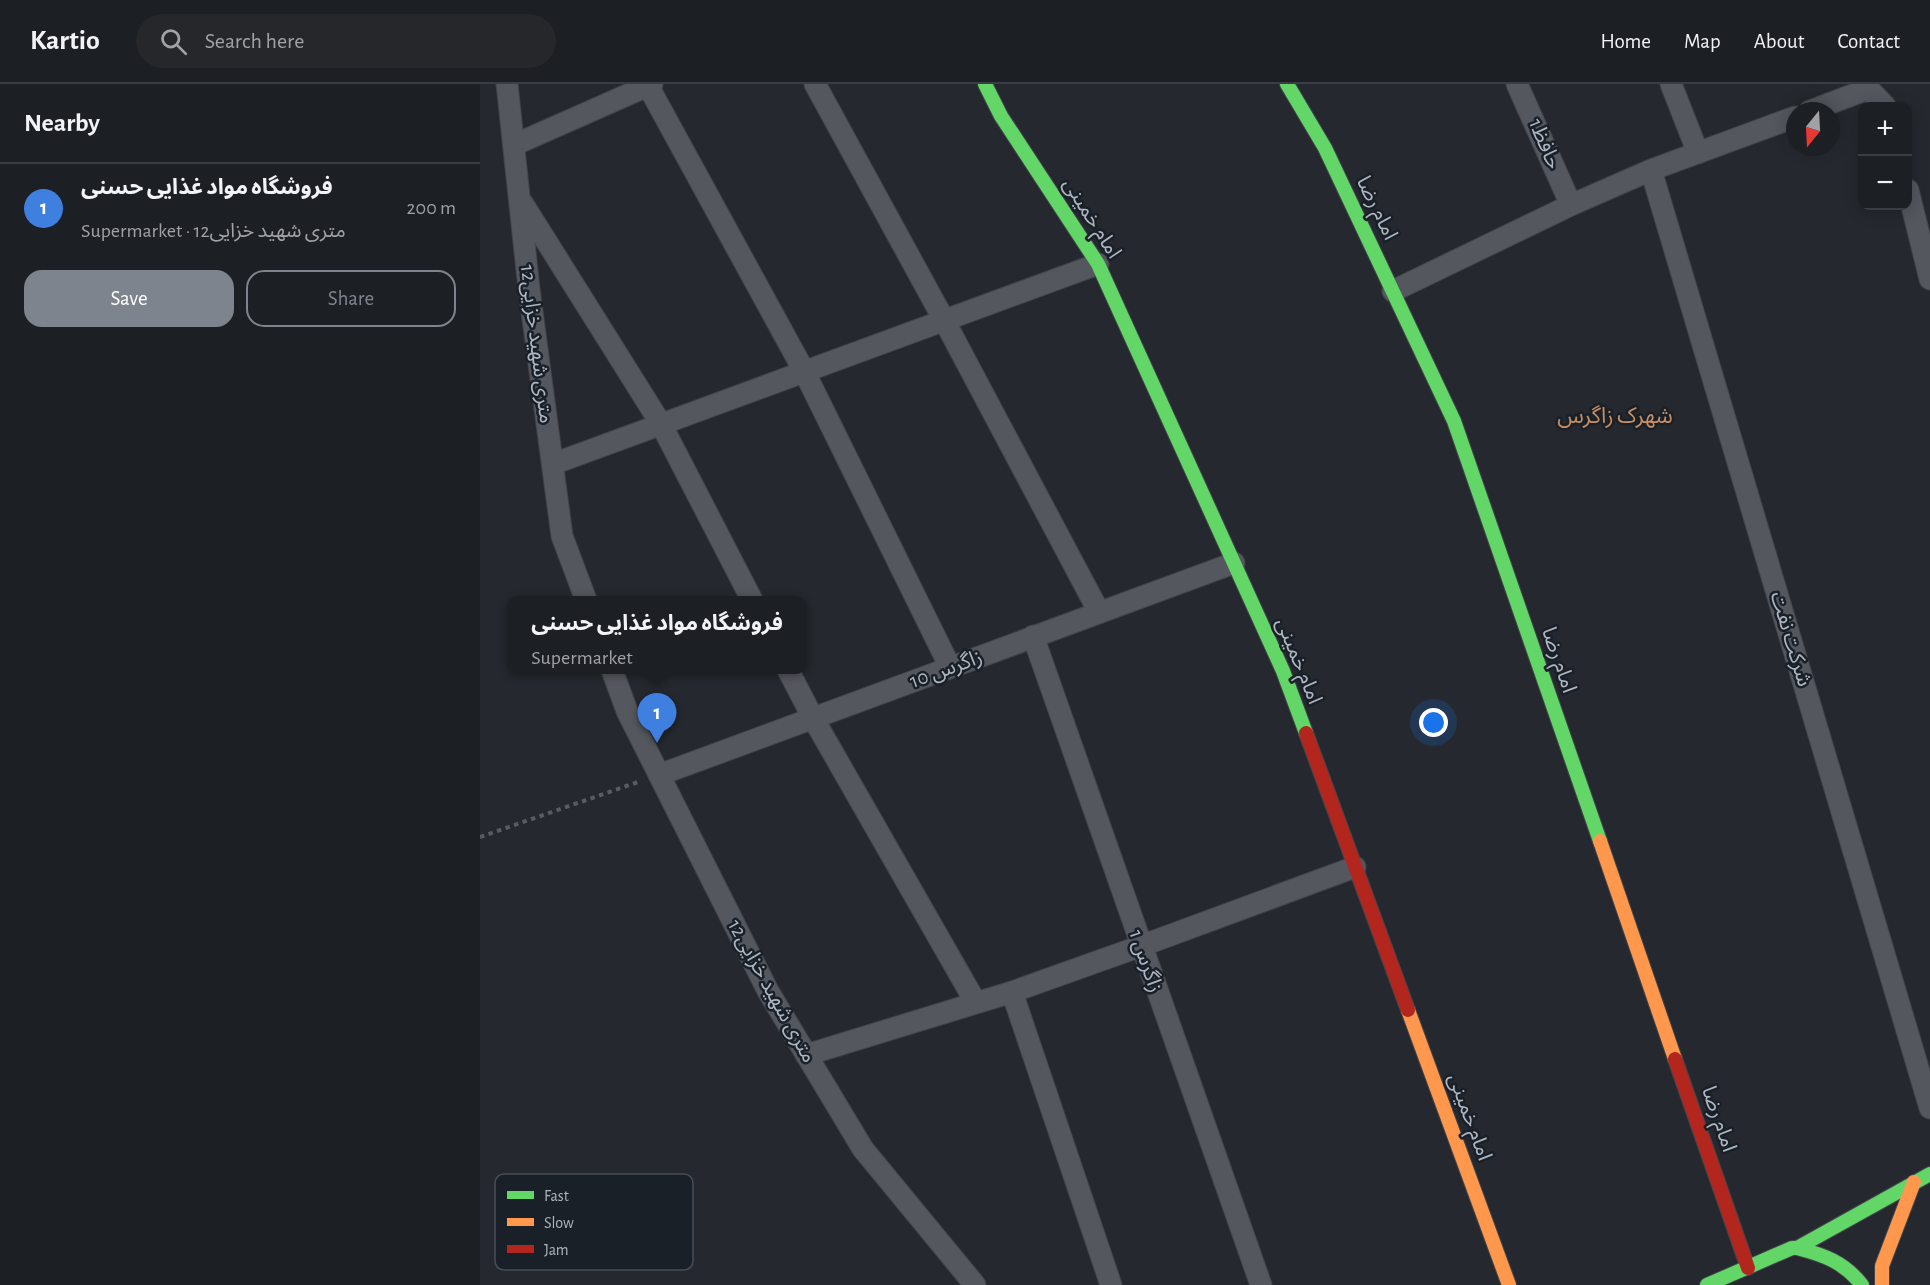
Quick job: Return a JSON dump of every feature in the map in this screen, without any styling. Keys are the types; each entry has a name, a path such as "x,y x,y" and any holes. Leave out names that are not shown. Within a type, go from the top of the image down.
{"street":[{"name":"12متری شهید خزایی","path":"507,84 519,198 562,536 584,596"},
{"path":"815,84 944,320 1099,612"},
{"path":"972,84 1001,116"},
{"name":"امام خمینی","path":"986,84 1001,116 1098,264 1283,671 1509,1285"},
{"name":"امام رضا","path":"1287,84 1325,148 1454,421 1748,1268"},
{"name":"حافظ1","path":"1517,84 1571,205"},
{"path":"1671,84 1698,153"},
{"path":"514,145 649,85 804,371 950,667"},
{"path":"1831,102 1866,87 1881,102"},
{"path":"1393,291 1571,205 1651,170 1786,120"},
{"name":"شرکت نفت","path":"1651,170 1930,1108"},
{"path":"519,198 660,424 750,596"},
{"path":"1912,206 1930,279"},
{"path":"553,464 1098,264"},
{"name":"زاگرس 10","path":"659,775 1234,562"},
{"name":"زاگرس 1","path":"1033,636 1261,1285"},
{"name":"12متری شهید خزایی","path":"614,674 627,711 768,991 863,1149 975,1285"},
{"path":"791,674 813,718 976,1003"},
{"path":"807,1055 1012,992 1355,867"},
{"path":"1012,992 1111,1285"},
{"path":"1797,1248 1930,1174"},
{"path":"1882,1285 1882,1266 1914,1182"},
{"path":"1707,1285 1792,1248 1832,1257 1852,1270 1862,1285"}],"path":[{"path":"480,837 659,775"}],"traffic: fast":[{"path":"985,84 1001,116 1098,264 1283,671 1306,733"},
{"path":"1287,84 1325,148 1454,421 1600,841"},
{"path":"1707,1285 1792,1248 1797,1248 1930,1174"},
{"path":"1797,1248 1833,1260 1848,1270 1862,1285"}],"traffic: slow":[{"path":"1600,841 1675,1059"},
{"path":"1408,1010 1509,1285"},
{"path":"1882,1285 1882,1266 1914,1182"}],"traffic: jam":[{"path":"1306,733 1408,1010"},
{"path":"1675,1059 1748,1268"}],"place":[{"name":"فروشگاه مواد غذایی حسنی","path":"657,743"}],"district":[{"name":"شهرک زاگرس","path":"1615,416"}]}
